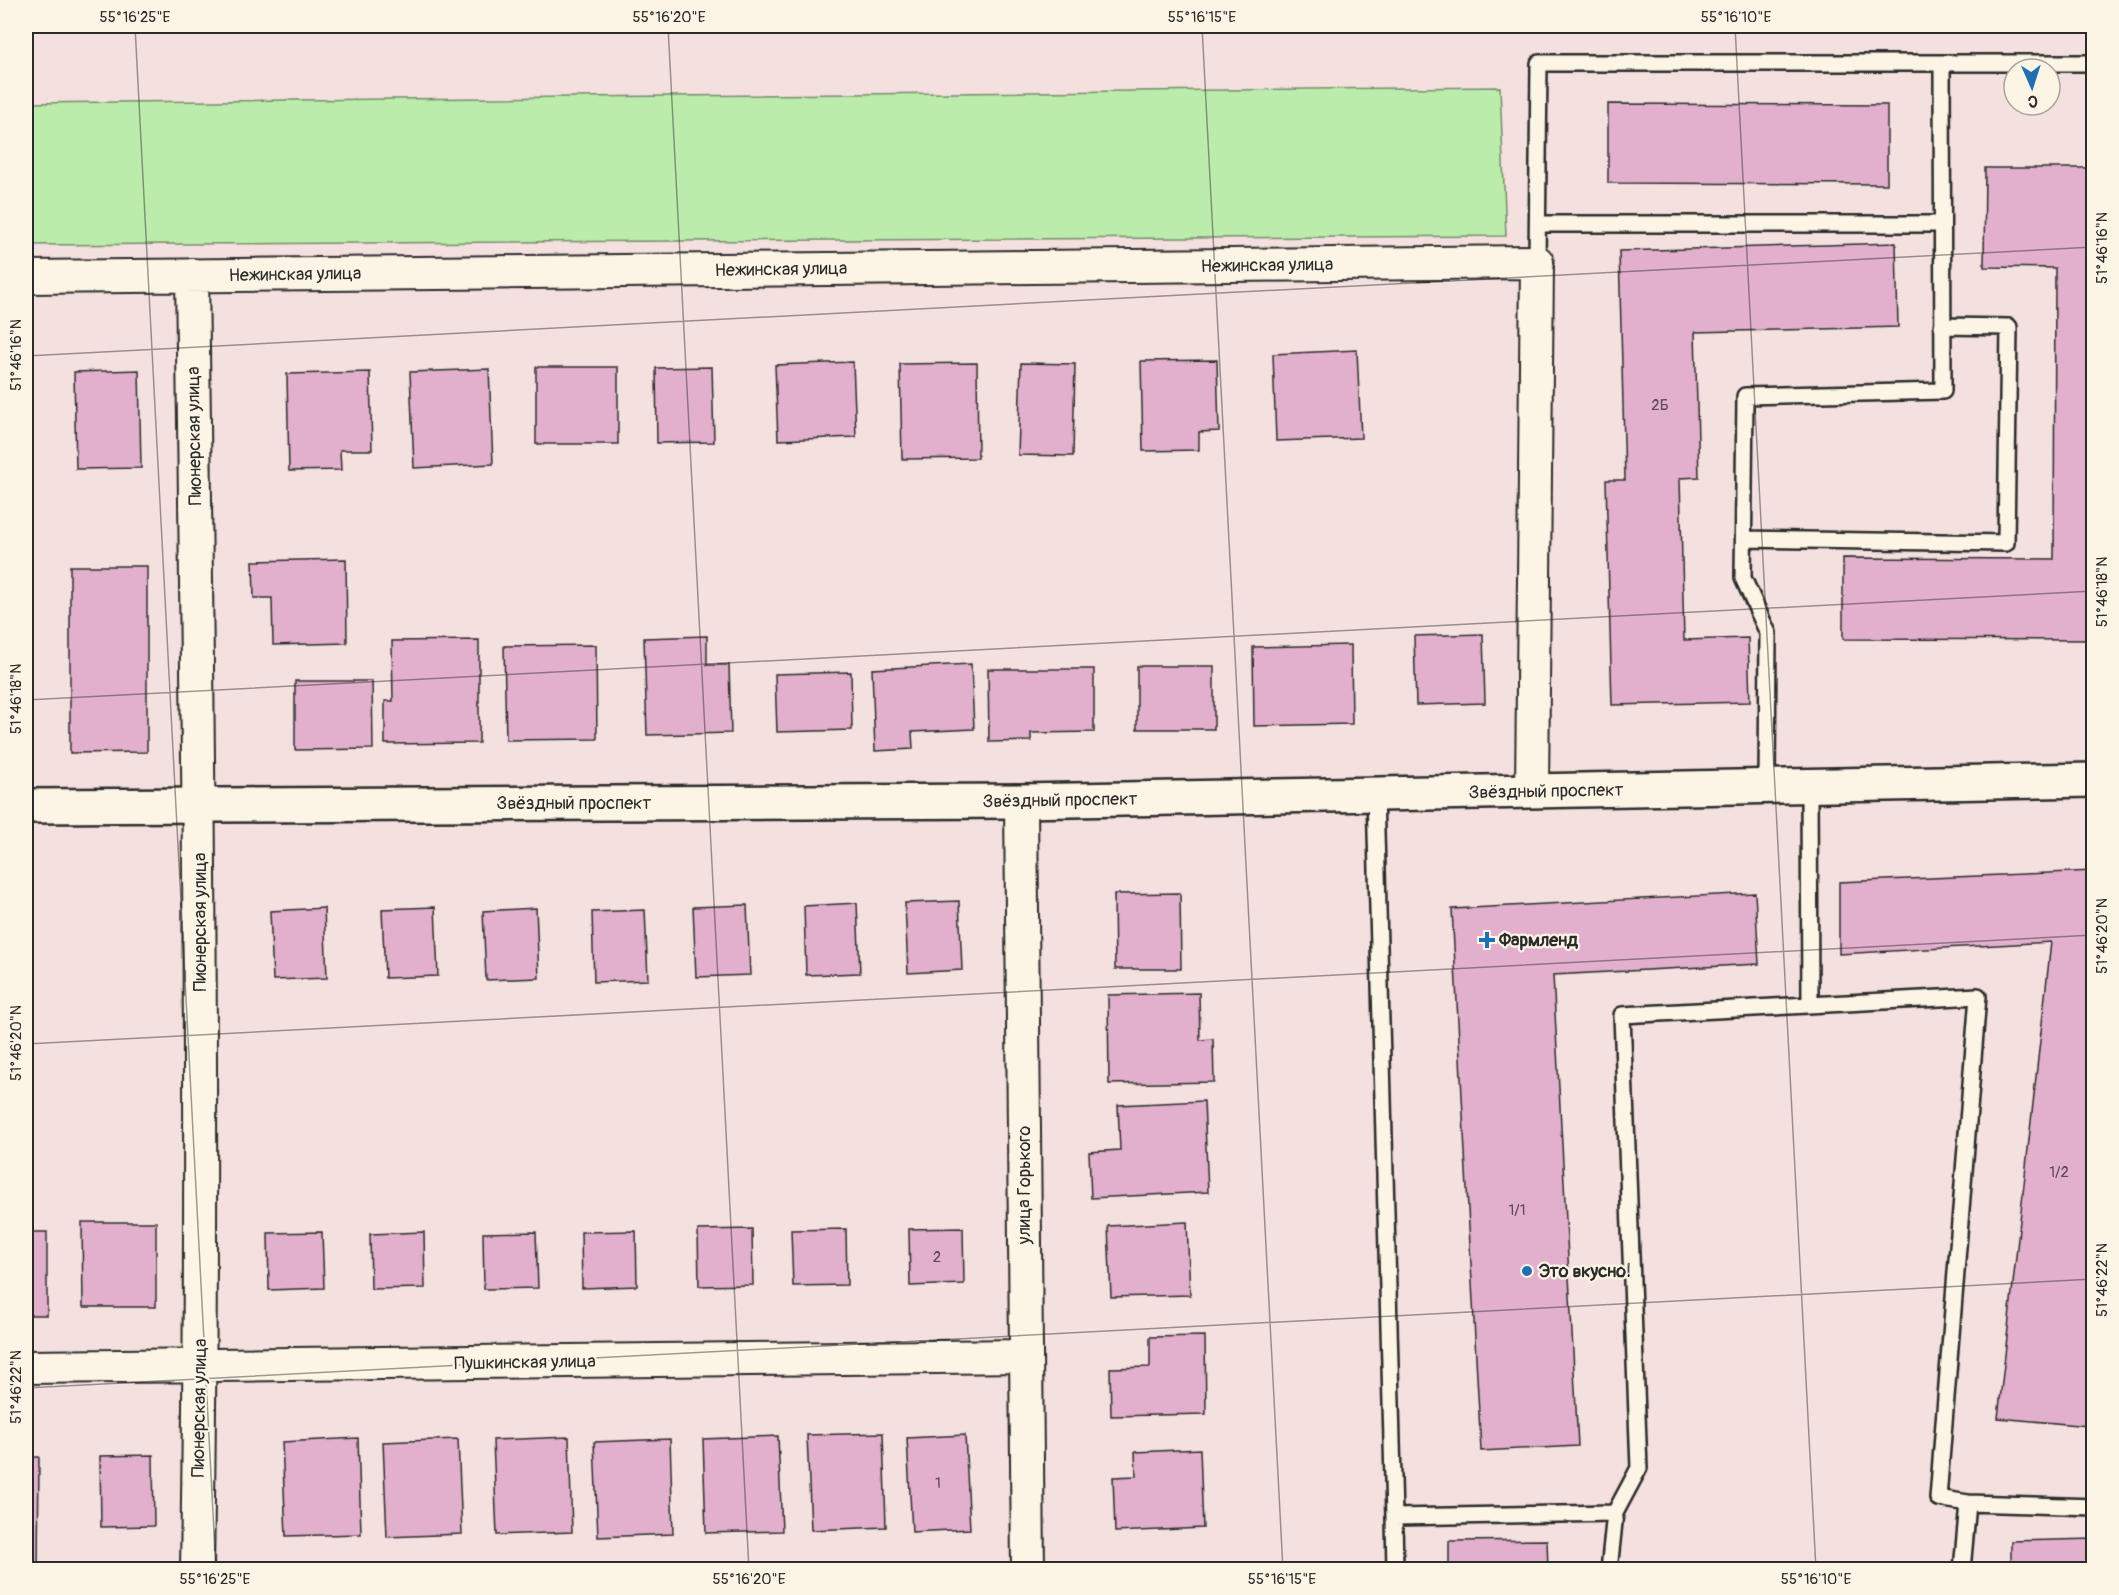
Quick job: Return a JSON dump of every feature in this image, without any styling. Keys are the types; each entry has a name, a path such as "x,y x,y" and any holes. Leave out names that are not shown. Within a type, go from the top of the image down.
{"street":[{"name":"Нежинская улица","path":"26,277 1537,262"},
{"path":"1532,791 1537,262"},
{"name":"Пионерская улица","path":"192,275 200,805 200,1366 197,1569"},
{"name":"Звёздный проспект","path":"26,806 1021,801 2094,780"},
{"name":"улица Горького","path":"1021,801 1028,1569"},
{"name":"Пушкинская улица","path":"26,1367 1025,1356"}],"lane":[{"path":"1537,262 1539,63 2094,63"},
{"path":"1767,788 1768,633 1743,578 1745,396 1943,392 1942,63"},
{"path":"1538,225 1942,224"},
{"path":"1744,539 2006,543 2009,327 1942,326"},
{"path":"1809,787 1810,1005"},
{"path":"1375,794 1395,1569"},
{"path":"1610,1569 1615,1513 1639,1468 1622,1015 1978,996 1938,1498 1968,1503 2094,1507"},
{"path":"1962,1569 1968,1503"},
{"path":"1395,1517 1615,1513"}],"green space":[{"path":"1500,87 1506,236 26,245 26,103"}],"building":[{"path":"1608,104 1887,105 1887,184 1608,183"},
{"path":"1985,168 2094,168 2094,640 1843,639 1843,558 2054,559 2055,268 1984,267"},
{"path":"1896,243 1898,327 1695,332 1699,477 1680,478 1684,640 1748,638 1750,702 1612,705 1606,480 1625,480 1619,251"},
{"path":"1357,350 1361,438 1276,441 1273,354"},
{"path":"1217,360 1219,431 1199,432 1199,450 1143,451 1141,361"},
{"path":"853,362 856,437 778,440 775,365"},
{"path":"977,363 978,458 902,459 900,364"},
{"path":"1021,363 1075,364 1073,456 1018,455"},
{"path":"536,367 618,367 618,444 536,444"},
{"path":"712,367 714,442 657,443 656,368"},
{"path":"489,369 493,464 414,468 410,372"},
{"path":"26,370 28,465 26,465"},
{"path":"139,370 141,468 76,469 74,372"},
{"path":"370,372 372,450 340,450 341,470 289,471 287,374"},
{"path":"346,559 347,643 273,645 272,598 254,598 253,561"},
{"path":"70,566 147,566 147,752 70,753"},
{"path":"1483,634 1485,703 1416,705 1414,636"},
{"path":"707,636 707,665 729,665 731,733 647,735 644,638"},
{"path":"479,640 479,743 385,744 385,701 393,701 392,641"},
{"path":"596,645 597,739 506,740 504,646"},
{"path":"1351,645 1352,724 1254,726 1253,647"},
{"path":"971,664 974,729 912,732 913,749 875,751 872,669"},
{"path":"1137,666 1214,666 1214,729 1137,729"},
{"path":"988,669 1094,669 1094,732 1031,733 1031,741 989,742"},
{"path":"851,672 852,730 777,732 775,674"},
{"path":"295,681 372,681 373,749 295,750"},
{"path":"2094,871 2094,1390 2089,1426 1998,1418 2051,942 1839,954 1839,882"},
{"path":"1180,893 1181,969 1115,969 1114,894"},
{"path":"1755,893 1759,964 1553,975 1578,1446 1481,1451 1452,909"},
{"path":"959,901 962,970 908,973 905,903"},
{"path":"857,903 860,973 806,975 804,906"},
{"path":"747,905 750,975 696,977 693,907"},
{"path":"435,907 438,976 385,978 382,909"},
{"path":"324,908 327,978 273,980 270,911"},
{"path":"536,908 539,978 486,980 483,911"},
{"path":"645,910 648,980 594,982 592,912"},
{"path":"1199,993 1200,1040 1213,1039 1214,1082 1109,1084 1108,995"},
{"path":"1204,1101 1208,1192 1091,1198 1089,1152 1120,1150 1118,1105"},
{"path":"82,1222 156,1222 156,1307 83,1307"},
{"path":"1187,1222 1190,1295 1111,1297 1108,1226"},
{"path":"963,1228 964,1284 910,1286 909,1229"},
{"path":"752,1229 753,1285 699,1286 698,1230"},
{"path":"846,1229 847,1285 793,1286 791,1230"},
{"path":"636,1231 637,1286 582,1288 581,1232"},
{"path":"26,1232 47,1232 47,1315 26,1315"},
{"path":"322,1232 324,1288 269,1290 268,1233"},
{"path":"424,1232 425,1288 371,1289 370,1234"},
{"path":"536,1232 538,1288 484,1289 483,1233"},
{"path":"1205,1336 1206,1414 1111,1416 1110,1368 1150,1367 1150,1337"},
{"path":"883,1433 886,1527 811,1530 807,1435"},
{"path":"965,1435 970,1529 912,1532 907,1438"},
{"path":"778,1436 782,1531 706,1533 703,1439"},
{"path":"569,1437 572,1532 497,1535 493,1440"},
{"path":"358,1438 361,1534 286,1536 282,1442"},
{"path":"458,1439 462,1534 387,1537 383,1442"},
{"path":"670,1439 673,1534 598,1537 594,1442"},
{"path":"1200,1449 1203,1528 1115,1532 1113,1477 1136,1476 1135,1452"},
{"path":"153,1455 154,1526 101,1527 100,1456"},
{"path":"26,1457 39,1457 38,1570 26,1570"},
{"path":"2094,1539 2094,1570 2011,1570 2011,1541"},
{"path":"1547,1540 1548,1570 1449,1570 1449,1541"},
{"path":"1203,1566 1203,1570 1140,1570 1140,1567"}],"place":[{"name":"Фармленд","path":"1487,940"},
{"name":"Это вкусно!","path":"1527,1271"}]}
